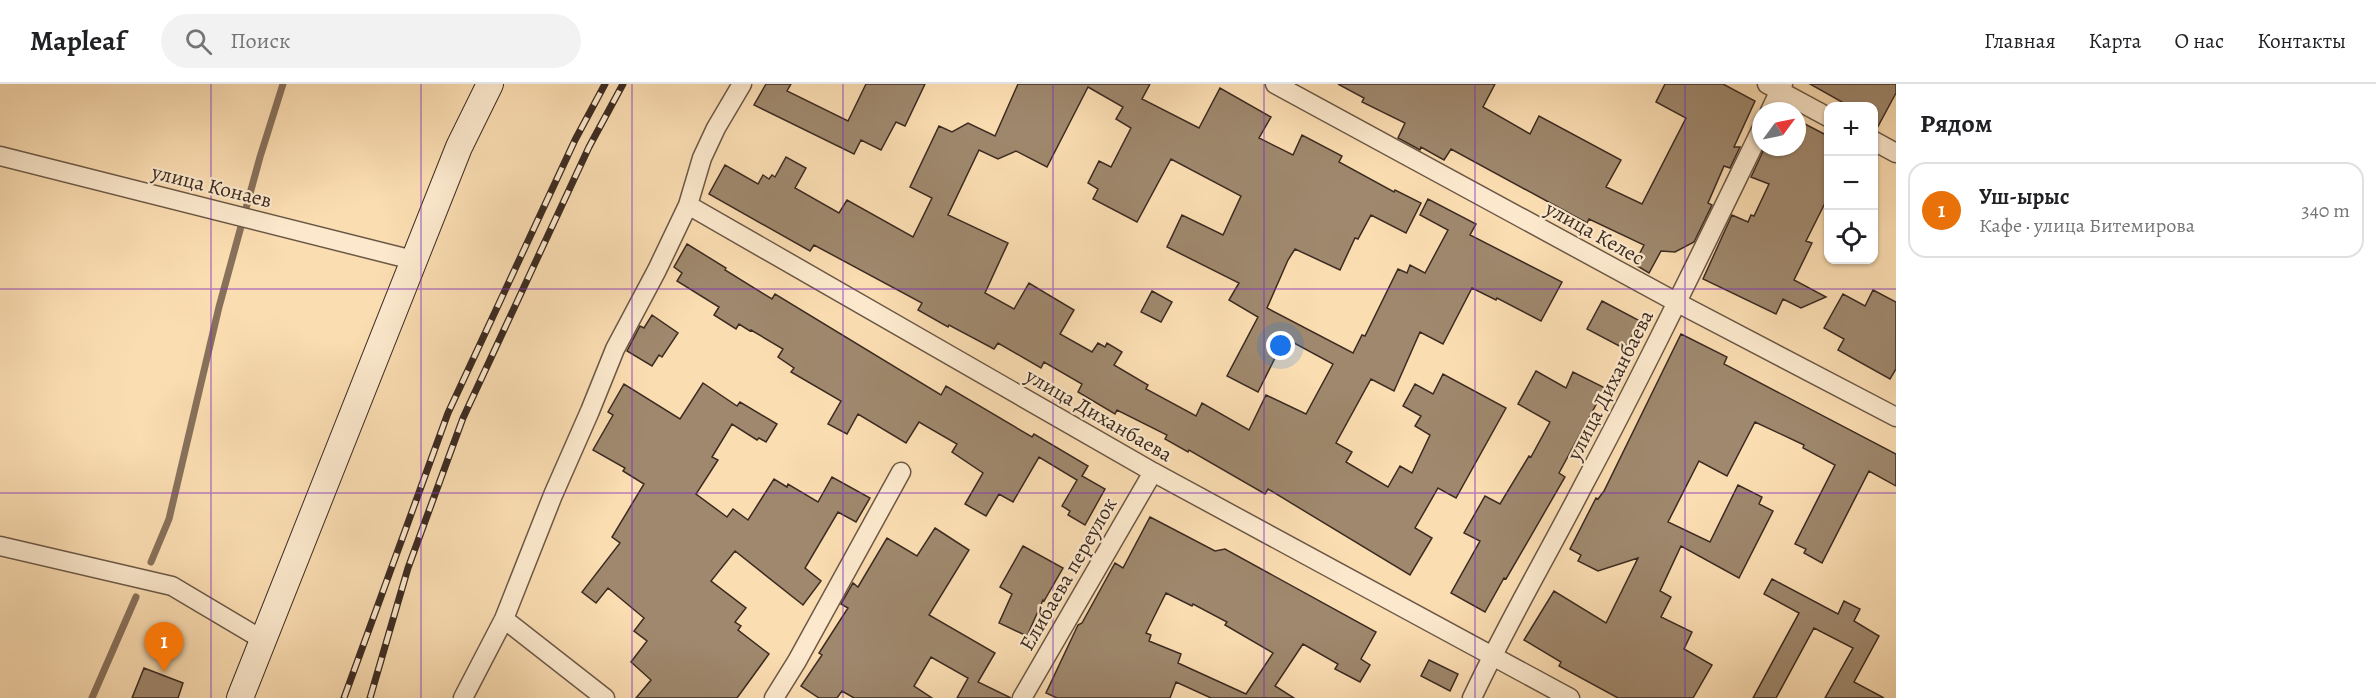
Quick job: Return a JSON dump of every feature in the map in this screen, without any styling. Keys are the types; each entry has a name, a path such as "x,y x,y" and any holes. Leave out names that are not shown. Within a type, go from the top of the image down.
{"main road":[{"path":"240,698 459,147 490,84"}],"street":[{"path":"463,698 504,619 553,495 615,349 688,205 702,158 716,128 742,84"},
{"name":"улица Келес","path":"1275,84 1678,303 1896,417"},
{"path":"1773,102 1777,86 1824,115"},
{"path":"1878,143 1896,153"},
{"name":"улица Диханбаева","path":"1492,656 1678,303 1752,149"},
{"name":"улица Конаев","path":"0,156 413,260"},
{"name":"улица Диханбаева","path":"688,205 1153,472 1570,698"},
{"path":"774,698 802,652 901,471"},
{"name":"Елибаева переулок","path":"1023,698 1153,472"},
{"path":"0,546 172,586 263,640"},
{"path":"504,619 605,698"},
{"path":"1472,698 1492,656"}],"building":[{"path":"766,84 791,84 787,91 848,121 866,84 925,84 905,126 896,122 881,150 861,140 854,154 754,105"},
{"path":"1018,84 1150,84 1142,99 1199,128 1220,88 1271,117 1259,138 1293,155 1302,135 1342,156 1339,162 1394,192 1395,190 1421,203 1406,233 1371,215 1358,239 1355,238 1340,270 1295,249 1288,260 1267,308 1353,353 1362,335 1365,336 1398,269 1407,273 1410,265 1425,273 1448,230 1420,215 1428,199 1476,224 1470,235 1562,282 1541,321 1472,288 1443,344 1420,332 1394,391 1371,379 1336,443 1352,452 1346,462 1388,487 1400,466 1412,473 1430,435 1415,426 1421,416 1403,406 1415,384 1433,394 1443,374 1506,408 1456,498 1438,488 1415,528 1432,538 1410,575 1268,489 1265,494 1189,450 1188,452 1165,439 1167,435 1117,410 1115,414 1078,392 1082,384 1044,362 1041,368 998,343 994,349 949,325 948,327 918,310 922,303 814,245 810,251 709,194 725,165 758,184 763,175 769,179 772,175 775,177 786,157 806,168 795,188 839,213 847,200 913,237 932,198 910,187 939,126 952,132 968,123 995,136","holes":["1088,87 1123,107 1116,119 1131,128 1111,167 1099,161 1088,183 1098,189 1093,199 1137,222 1171,159 1241,196 1223,235 1182,215 1167,247 1239,283 1229,300 1258,317 1227,376 1258,392 1285,338 1333,364 1306,414 1266,395 1249,430 1202,403 1196,416 1146,389 1148,385 1114,365 1122,352 1107,343 1105,347 1098,343 1092,352 1060,334 1074,310 1029,283 1014,309 985,293 1008,243 948,215 979,150 998,159 1016,151 1047,167"]},
{"path":"1338,84 1495,84 1483,107 1530,134 1539,116 1621,160 1606,187 1642,204 1686,118 1656,102 1665,84 1723,84 1755,101 1752,102 1752,108 1734,147 1740,147 1730,168 1724,166 1708,203 1712,205 1694,242 1675,252 1661,251 1649,273 1634,264 1644,245 1589,219 1587,223 1451,149 1444,160 1421,147 1420,150 1398,138 1405,123 1362,102 1364,98"},
{"path":"1810,84 1896,84 1896,93 1878,126 1878,102 1842,102"},
{"path":"1806,125 1824,134 1824,205 1806,241 1812,243 1794,280 1826,297 1801,308 1783,299 1776,314 1703,279 1732,215 1748,222 1751,215 1754,216 1769,184 1751,177 1761,156 1806,156"},
{"path":"687,244 772,299 775,294 941,395 946,386 1032,437 1034,434 1088,466 1082,476 1105,489 1085,525 1068,515 1070,511 1062,506 1077,480 1039,457 1013,502 999,494 986,516 965,504 983,473 952,452 957,444 919,422 906,443 858,414 847,434 828,424 841,401 791,372 794,368 778,357 783,349 739,324 736,329 714,315 719,307 677,281 682,273 674,267"},
{"path":"1873,290 1896,302 1896,369 1890,379 1838,350 1844,339 1824,328 1843,294 1865,306"},
{"path":"1152,291 1172,302 1161,322 1141,312"},
{"path":"1602,301 1640,321 1625,349 1587,329"},
{"path":"652,315 678,333 662,357 659,355 652,366 627,351 640,326 644,328"},
{"path":"1681,334 1727,357 1724,364 1896,454 1896,486 1869,471 1822,563 1804,553 1806,549 1795,544 1835,465 1803,448 1804,445 1755,422 1727,476 1699,461 1668,522 1710,542 1738,485 1762,497 1759,504 1773,511 1739,578 1681,546 1660,591 1671,597 1661,617 1692,632 1684,649 1712,665 1693,698 1618,698 1559,666 1561,662 1524,640 1554,591 1606,623 1638,558 1598,571 1578,561 1581,555 1570,549 1596,498 1598,499 1604,491"},
{"path":"1536,371 1566,388 1573,372 1605,388 1559,473 1565,477 1485,612 1451,593 1480,541 1464,533 1485,496 1500,504 1529,456 1531,457 1550,422 1518,404"},
{"path":"703,383 737,406 740,402 777,424 766,442 759,438 757,440 732,424 712,457 718,460 696,494 727,517 733,509 748,520 774,479 787,487 788,484 818,502 832,477 870,498 856,522 838,512 805,568 821,581 803,605 735,551 711,581 746,608 735,622 741,626 738,630 769,654 737,698 636,698 651,680 631,662 647,641 634,631 644,618 608,588 596,603 582,592 620,543 612,537 644,484 623,471 625,468 593,450 613,415 608,412 624,384 680,419"},
{"path":"1150,517 1215,551 1225,549 1376,632 1361,659 1370,665 1360,682 1335,669 1338,664 1303,644 1275,686 1294,698 1211,698 1176,682 1170,698 1057,698 1046,693 1078,625 1082,623 1115,563 1123,568","holes":["1166,593 1192,606 1193,604 1227,622 1225,625 1273,653 1246,694 1178,663 1181,654 1149,641 1151,635 1146,633"]},
{"path":"935,528 969,550 929,615 995,653 978,682 1011,698 957,698 968,678 931,657 914,686 932,698 854,698 842,691 837,698 819,698 801,686 822,655 819,653 848,608 841,604 853,583 858,587 887,538 917,556"},
{"path":"1023,546 1063,568 1043,600 1027,636 999,623 1012,594 1000,587"},
{"path":"1772,579 1838,614 1844,601 1860,609 1854,621 1879,636 1854,682 1884,698 1825,698 1853,648 1814,628 1776,698 1753,698 1799,613 1764,594"},
{"path":"1429,660 1458,674 1450,691 1421,676"},
{"path":"144,668 183,683 178,698 132,698"}],"waterway":[{"path":"151,562 169,519 219,307 260,157 283,84"},
{"path":"92,698 136,597"}],"railway":[{"path":"344,698 448,413 575,140 605,84"},
{"path":"370,698 408,568 463,418 589,147 623,84"}],"place":[{"name":"Уш-ырыс","path":"164,672"}]}
